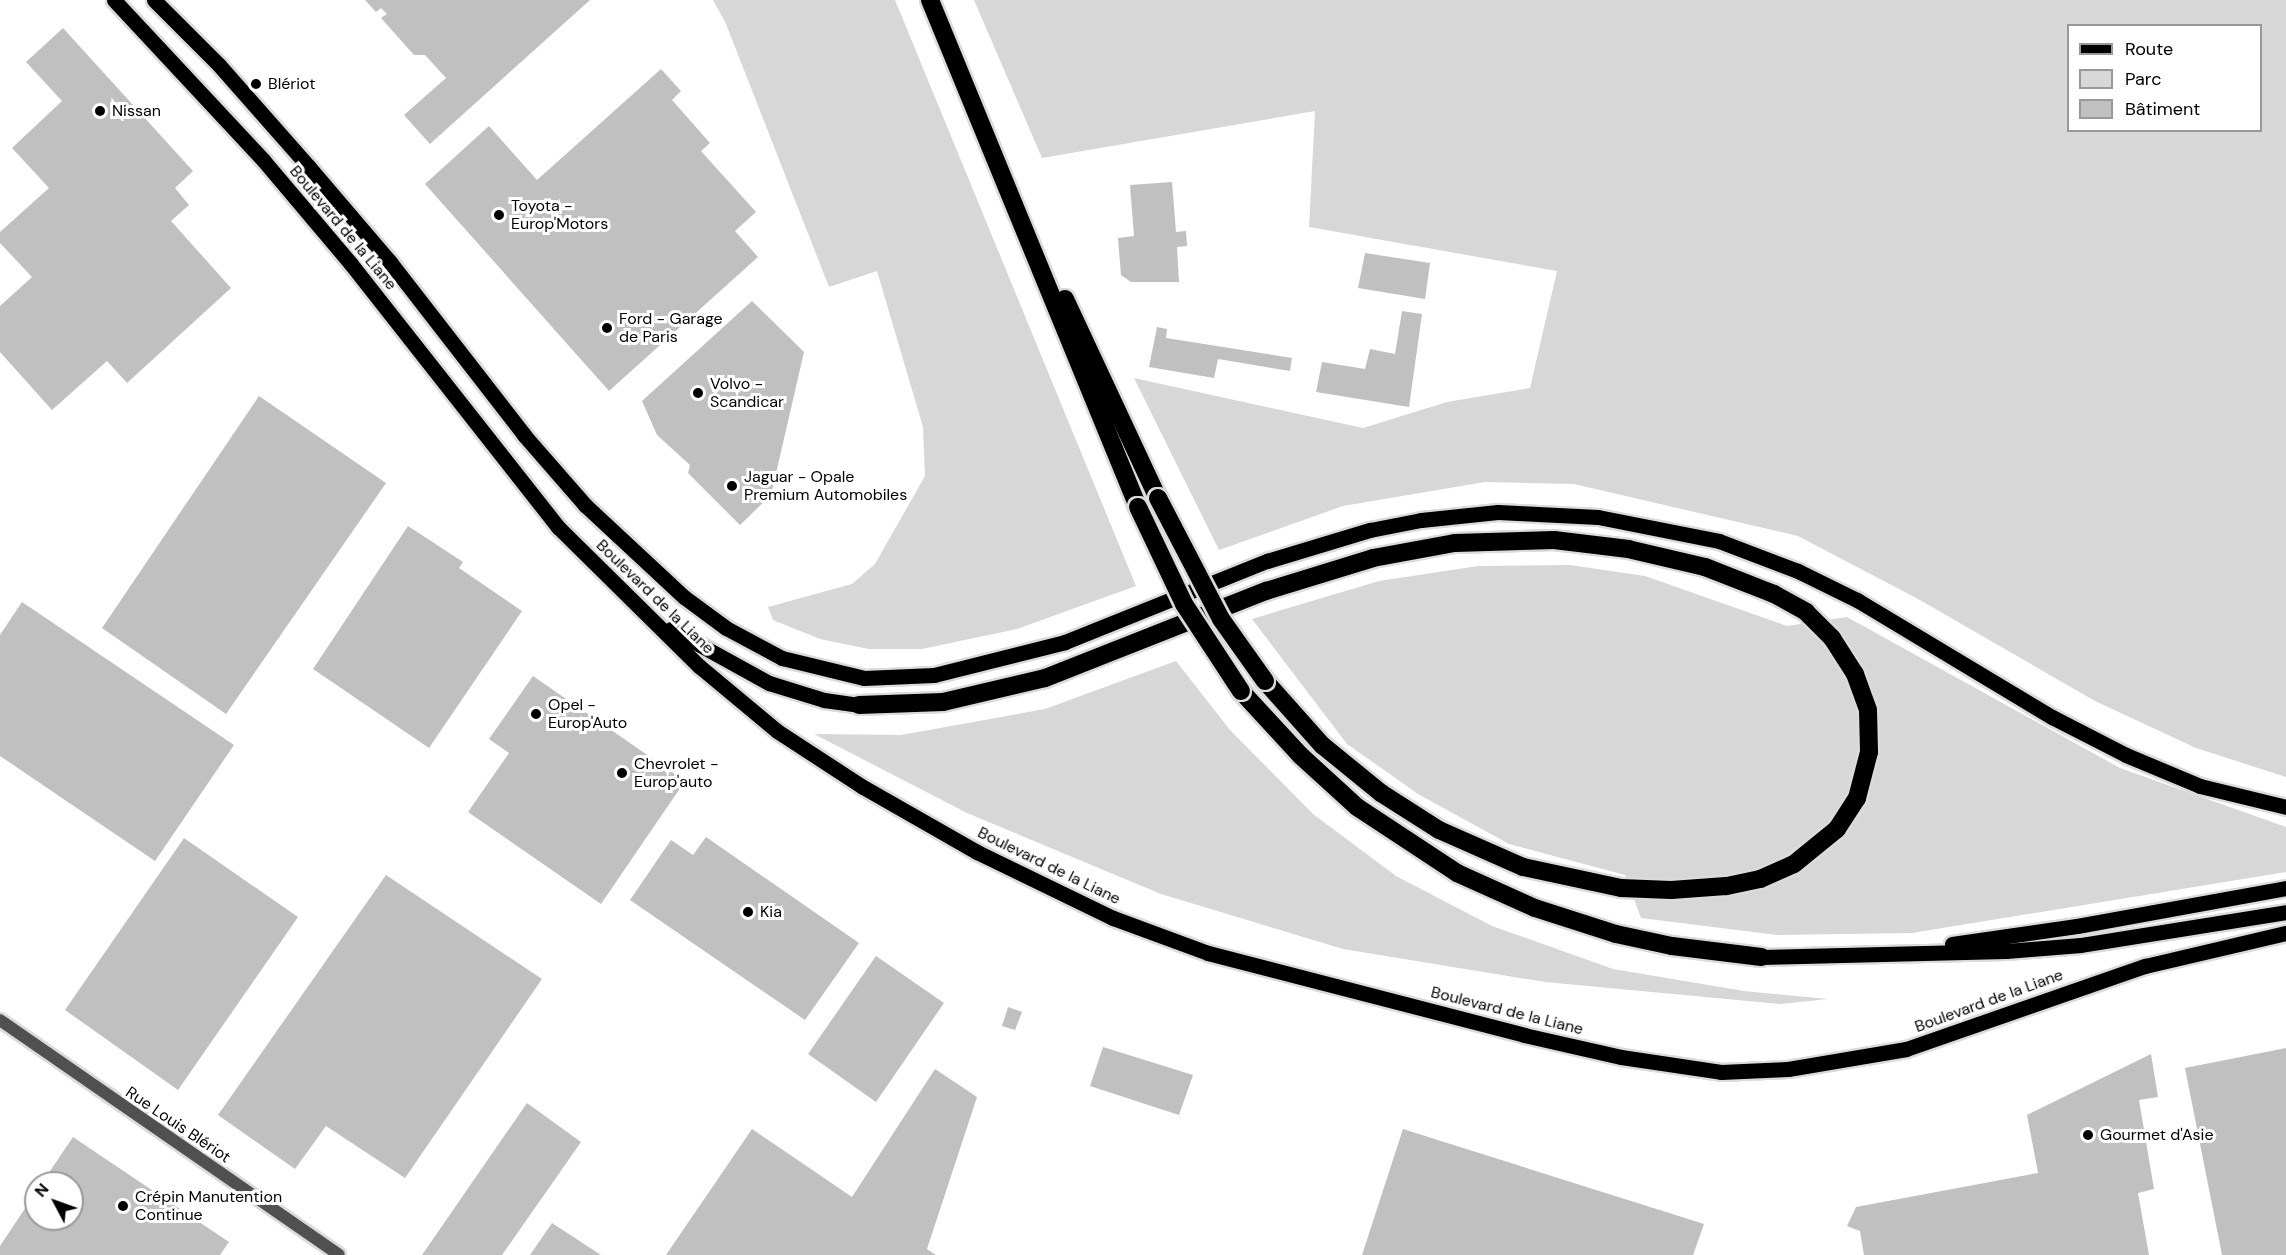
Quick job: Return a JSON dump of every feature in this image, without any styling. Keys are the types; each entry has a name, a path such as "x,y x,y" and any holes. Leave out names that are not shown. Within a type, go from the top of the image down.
{"highway":[{"path":"930,0 1138,507 1184,604 1241,691 1278,734 1344,796 1408,844 1457,873 1535,908 1616,934 1672,946 1761,957"},
{"path":"859,705 943,702 1045,678 1266,591 1373,558 1455,543 1554,540 1628,549 1705,567 1774,594 1806,612 1832,638 1855,674 1868,710 1869,752 1857,798 1825,841 1794,864 1760,879 1726,886 1671,890 1621,888 1523,867 1482,852 1430,825 1375,788 1322,745 1265,681 1221,619 1158,498 1052,271 1003,178"}],"main road":[{"name":"Boulevard de la Liane","path":"114,0 264,161 366,282 526,489 632,601 719,683 815,758 977,852 1090,908 1208,952 1621,1057 1699,1070 1744,1072 1887,1053 1947,1037 2145,966 2286,933"},
{"name":"Boulevard de la Liane","path":"154,0 219,65 316,174 390,262 524,435 585,505 684,597 746,640 791,661 864,678 906,678 960,670 1065,642 1267,561 1370,530 1488,513 1598,517 1719,541 1798,571 1857,600 2052,717 2126,755 2200,786 2286,807"},
{"path":"632,601 687,640 754,676 824,700 859,705"},
{"path":"1761,957 1875,955 2077,926 2286,888"},
{"name":"Boulevard de la Liane","path":"1875,955 2081,945 2286,912"}],"street":[{"name":"Rue Louis Blériot","path":"0,1020 339,1255"}],"green space":[{"path":"713,0 895,0 1136,586 1017,629 922,649 869,649 820,639 773,620 768,607 852,584 875,564 925,476 923,427 877,271 829,287 726,24"},
{"path":"974,0 2286,0 2286,777 2196,748 2095,701 1918,599 1798,536 1574,484 1485,482 1343,506 1219,550 1134,378 1363,428 1447,402 1530,388 1557,271 1309,227 1315,111 1042,158"},
{"path":"1570,565 1645,576 1787,626 1847,617 2120,768 2286,827 2286,872 1912,933 1777,935 1641,918 1625,875 1509,844 1418,794 1347,744 1252,619 1379,581 1478,566"},
{"path":"1176,661 1230,730 1313,814 1396,876 1492,926 1613,969 1744,991 1828,999 1781,1004 1545,982 1343,949 1161,894 967,813 814,734 901,735 1045,709"}],"building":[{"path":"365,0 590,0 430,144 404,115 446,78 425,55 414,55 381,18 387,14 381,8 376,12"},
{"path":"63,28 193,171 175,188 189,205 171,221 231,288 127,383 107,361 52,410 0,352 0,306 32,277 0,243 0,232 49,188 12,148 62,101 26,62"},
{"path":"661,69 681,91 672,100 710,143 701,151 756,212 735,231 758,257 609,391 425,184 489,126 537,180"},
{"path":"1172,182 1176,232 1186,231 1187,246 1177,247 1179,282 1131,282 1121,275 1118,238 1134,236 1130,185"},
{"path":"1365,253 1430,263 1425,299 1358,288"},
{"path":"752,301 804,352 771,495 740,525 688,473 690,465 657,435 642,401"},
{"path":"1402,311 1422,314 1409,407 1316,392 1322,362 1365,369 1370,349 1395,354"},
{"path":"1157,327 1167,329 1166,338 1292,358 1290,371 1218,359 1214,378 1149,367"},
{"path":"259,396 386,483 226,714 102,628"},
{"path":"408,526 463,562 459,568 522,611 429,748 313,669"},
{"path":"22,602 234,745 155,861 0,756 0,635"},
{"path":"533,676 685,781 601,904 468,812 509,753 489,739"},
{"path":"706,837 859,943 805,1020 630,900 671,840 693,855"},
{"path":"184,838 298,917 178,1090 65,1010"},
{"path":"386,875 542,979 405,1178 326,1126 295,1169 218,1115"},
{"path":"876,956 944,1003 876,1102 808,1054"},
{"path":"1008,1007 1022,1012 1015,1030 1002,1026"},
{"path":"1103,1047 1193,1075 1179,1115 1090,1086"},
{"path":"2286,1048 2286,1255 2222,1255 2185,1068"},
{"path":"2151,1054 2158,1097 2139,1100 2154,1189 2138,1193 2149,1255 1864,1255 1860,1231 1847,1226 1856,1207 2038,1173 2027,1115"},
{"path":"935,1069 977,1097 927,1249 936,1255 666,1255 752,1129 852,1197"},
{"path":"527,1103 581,1142 502,1255 422,1255"},
{"path":"1403,1129 1704,1224 1693,1255 1362,1255"},
{"name":"Crépin Manutention Continue","path":"73,1137 229,1242 220,1255 0,1255 0,1246 24,1210 24,1231 84,1231 84,1171 50,1171"},
{"path":"552,1223 601,1255 530,1255"}],"place":[{"name":"Blériot","path":"256,84"},
{"name":"Nissan","path":"100,111"},
{"name":"Toyota - Europ'Motors","path":"499,215"},
{"name":"Ford - Garage de Paris","path":"607,328"},
{"name":"Volvo - Scandicar","path":"698,393"},
{"name":"Jaguar - Opale Premium Automobiles","path":"732,486"},
{"name":"Opel - Europ'Auto","path":"536,714"},
{"name":"Chevrolet - Europ'auto","path":"622,773"},
{"name":"Kia","path":"748,912"},
{"name":"Gourmet d'Asie","path":"2088,1135"},
{"name":"Crépin Manutention Continue","path":"123,1206"}]}
